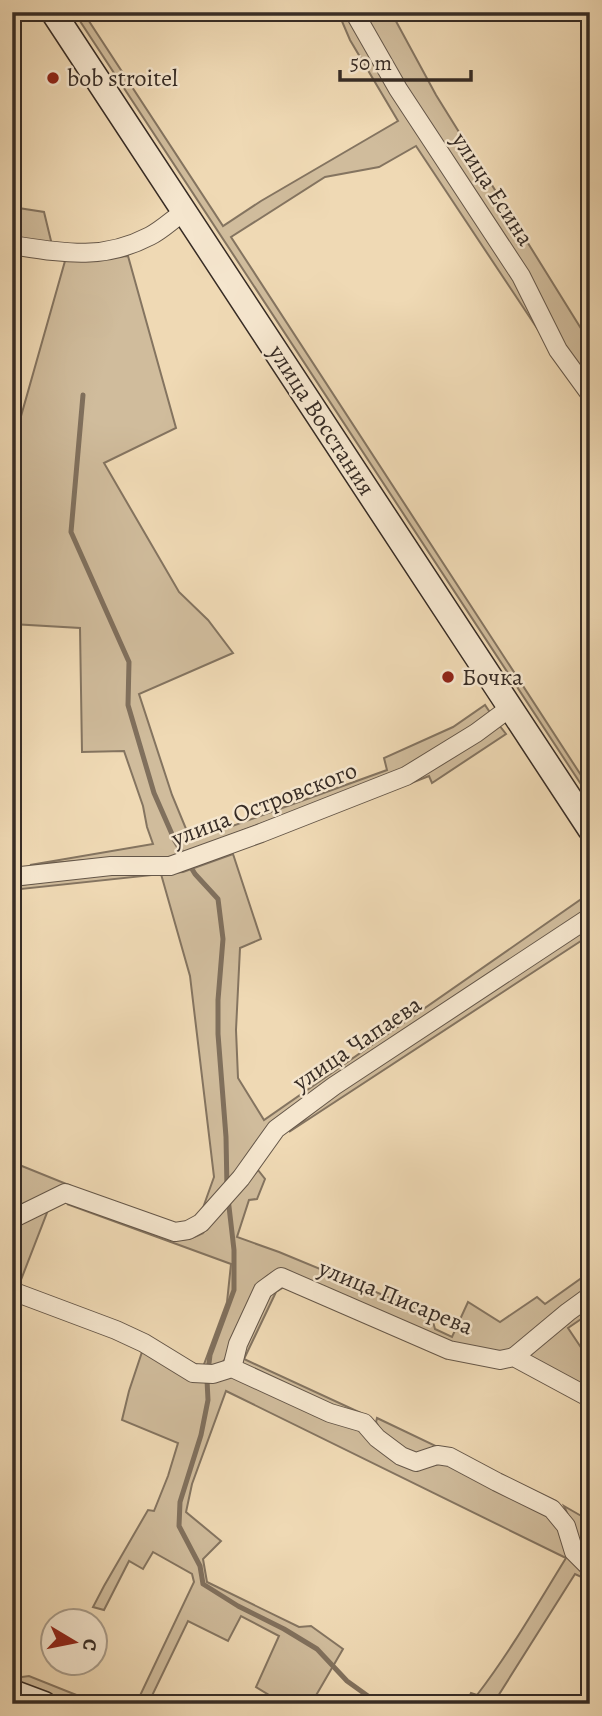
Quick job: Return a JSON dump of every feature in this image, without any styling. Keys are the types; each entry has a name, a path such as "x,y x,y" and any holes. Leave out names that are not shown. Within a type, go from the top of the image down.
{"street":[{"name":"улица Восстания","path":"53,12 590,829"},
{"name":"улица Есина","path":"354,12 398,89 521,276 558,350 590,394"},
{"path":"12,244 88,254 123,249 152,235 185,211"},
{"name":"улица Островского","path":"12,877 111,866 170,866 406,776 476,733 511,707"},
{"name":"улица Чапаева","path":"12,1219 65,1193 175,1232 188,1230 201,1223 241,1178 276,1129 334,1086 590,917"},
{"name":"улица Писарева","path":"232,1368 238,1344 263,1290 281,1277 449,1350 500,1360 514,1357 590,1398"},
{"path":"12,1291 116,1330 144,1343 193,1373 212,1374 232,1368 330,1413 364,1423 377,1438 401,1456 416,1462 437,1455 450,1457 552,1509 566,1526 574,1552 590,1568"},
{"path":"514,1357 590,1296"},
{"path":"12,1692 44,1704"}],"shaded area":[{"path":"74,12 83,12 223,226 398,121 350,40 338,12 348,12 517,279 552,350 416,146 379,167 325,177 231,237 590,789 590,798"},
{"path":"361,12 391,12 436,95 590,343 590,381 564,345"},
{"path":"12,207 44,212 52,245 12,238"},
{"path":"128,256 176,428 104,463 179,592 208,620 233,653 139,694 172,795 191,841 387,770 384,758 453,727 485,705 491,714 401,771 170,858 110,858 30,865 153,844 124,751 82,752 80,628 12,624 12,448 65,261"},
{"path":"555,355 590,405 590,408"},
{"path":"499,725 506,734 432,783 429,776 406,785"},
{"path":"233,854 261,939 240,948 236,1030 238,1078 264,1120 590,893 590,910 336,1078 238,1171 199,1219 214,1177 190,976 161,874 183,872"},
{"path":"112,873 161,874 12,890 12,886"},
{"path":"590,927 590,935 289,1132 343,1088"},
{"path":"12,1162 69,1185 12,1209"},
{"path":"258,1170 265,1179 257,1199 249,1200 237,1237 412,1307 432,1318 435,1329 452,1337 468,1302 500,1322 537,1297 545,1304 590,1272 590,1289 514,1351 496,1354 451,1346 282,1270 270,1274 260,1283 246,1309 229,1352 214,1370 193,1369 12,1288 12,1232 48,1210 19,1285 203,1367 227,1302 231,1264 67,1204 171,1239 187,1239 203,1233"},
{"path":"281,1285 287,1285 276,1292 244,1359 361,1413 360,1415 335,1408 241,1366 243,1348 269,1294"},
{"path":"590,1304 590,1313 568,1328 590,1361 590,1391 525,1355"},
{"path":"143,1349 233,1376 359,1427 418,1469 452,1464 549,1512 590,1573 590,1581 575,1574 493,1704 466,1704 471,1693 477,1695 501,1662 566,1558 226,1391 192,1484 186,1512 221,1541 203,1559 207,1582 299,1627 311,1626 343,1649 311,1704 284,1704 256,1687 279,1636 241,1616 228,1641 188,1621 148,1704 136,1704 194,1582 192,1574 153,1552 143,1569 129,1561 105,1608 93,1607 148,1510 154,1511 178,1443 122,1420"},
{"path":"377,1418 440,1448 416,1456 381,1431 376,1422"},
{"path":"564,1506 590,1521 590,1561 579,1550"},
{"path":"12,1673 22,1677 29,1676 99,1704 72,1704 12,1682"}],"waterway":[{"path":"83,395 71,532 129,662 128,705 154,793 175,841 195,874 218,899 223,939 218,1034 227,1189"},
{"path":"228,1198 234,1250 234,1290 210,1355 208,1400 201,1435 180,1502 179,1526 200,1566 203,1584 317,1649 347,1681 379,1704"}],"place":[{"name":"bob stroitel","path":"53,78"},
{"name":"Бочка","path":"448,677"}]}
